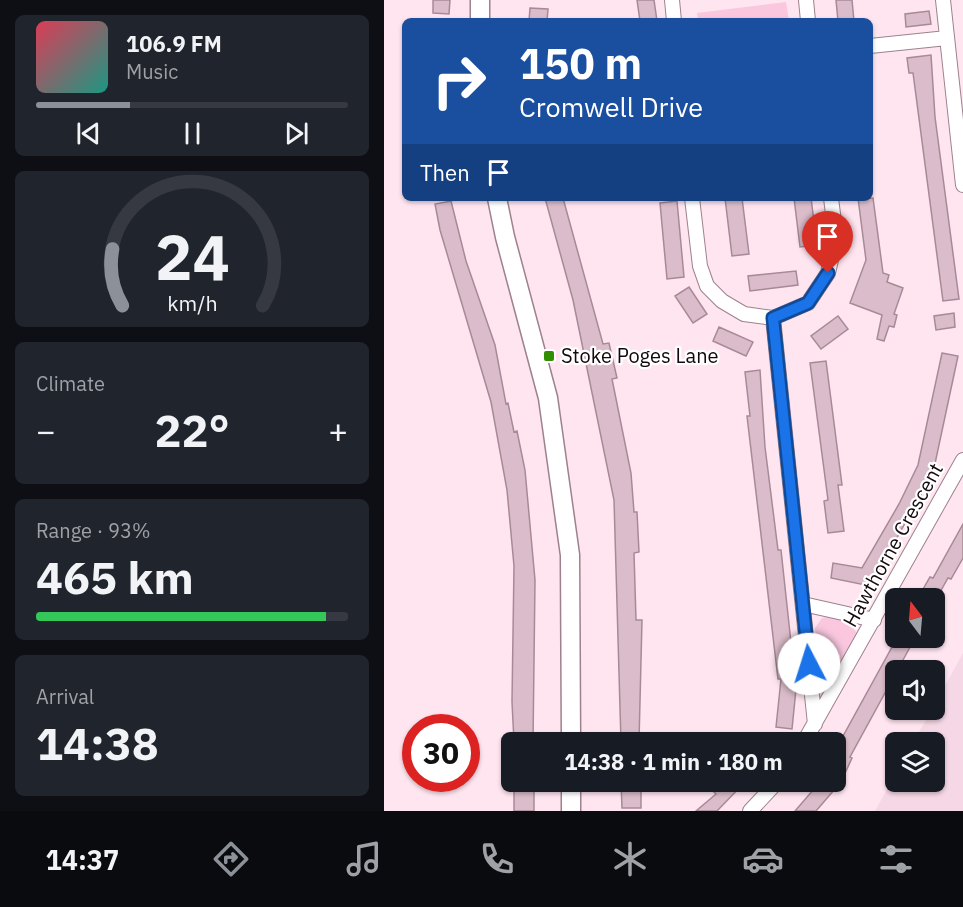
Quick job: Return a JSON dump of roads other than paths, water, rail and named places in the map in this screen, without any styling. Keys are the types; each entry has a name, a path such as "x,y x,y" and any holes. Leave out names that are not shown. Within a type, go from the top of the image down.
{"street":[{"path":"480,0 480,18"},
{"path":"672,0 674,18"},
{"path":"806,0 808,18"},
{"path":"943,0 963,185"},
{"path":"873,46 946,38"},
{"path":"498,201 504,237 548,398 570,555 571,732"},
{"path":"692,201 700,266 707,286 722,301 744,314 773,318 808,303 828,273 836,238 831,201"},
{"path":"773,318 814,724"},
{"name":"Hawthorne Crescent","path":"810,732 963,460"},
{"path":"803,604 874,620"},
{"path":"571,792 571,811"},
{"path":"750,811 768,792"}],"place":[{"name":"Stoke Poges Lane","path":"549,356"}]}
